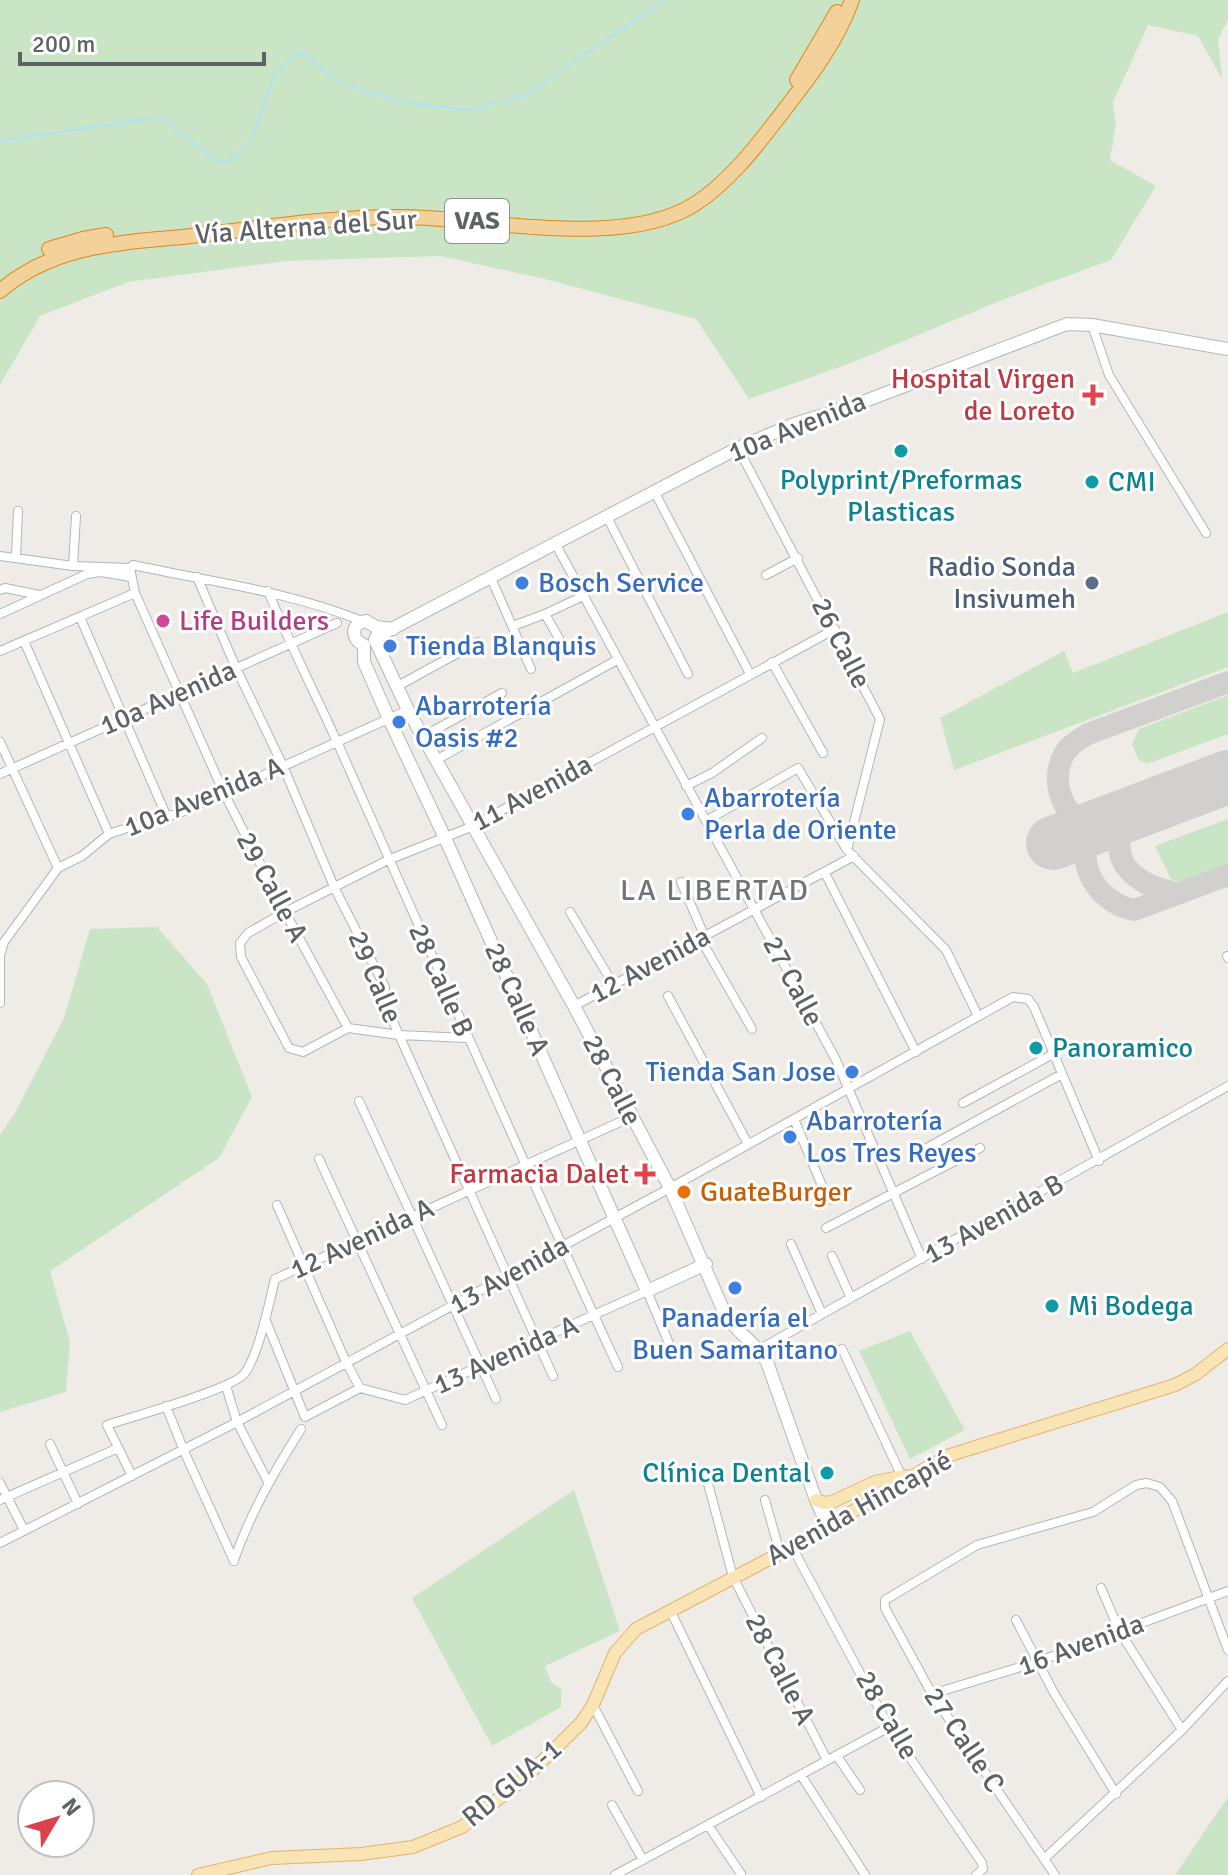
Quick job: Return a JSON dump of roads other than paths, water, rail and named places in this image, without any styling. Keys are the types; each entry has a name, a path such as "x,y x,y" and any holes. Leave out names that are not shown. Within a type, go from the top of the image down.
{"highway":[{"name":"Vía Alterna del Sur","path":"737,162 780,104 832,22 841,0"},
{"name":"Vía Alterna del Sur","path":"0,279 24,262 91,237 120,239 293,221 401,216 612,228 696,204 737,162 807,80 831,46 852,0"},
{"name":"Vía Alterna del Sur","path":"0,291 52,254"}],"main road":[{"name":"10a Avenida","path":"373,637 738,448 794,424 852,406 1067,324 1092,325 1228,349"},
{"path":"370,621 373,637 355,638 358,625 370,621"},
{"name":"28 Calle","path":"373,637 396,687 471,827 574,1006 670,1188 730,1322 760,1349 767,1362 828,1526"},
{"name":"28 Calle A","path":"373,637 364,662 647,1291"},
{"name":"13 Avenida A","path":"647,1291 706,1264"},
{"name":"Avenida Hincapié","path":"670,1610 786,1550 947,1456 1175,1385 1196,1374 1228,1349"},
{"path":"816,1500 832,1502 875,1482 919,1471"},
{"name":"RD GUA-1","path":"198,1875 272,1858 361,1854 413,1847 480,1816 524,1779 581,1723 624,1640 636,1629 670,1610"}],"street":[{"path":"1092,325 1109,375 1206,533"},
{"name":"26 Calle","path":"738,448 880,719 851,853"},
{"path":"654,491 750,674"},
{"path":"16,557 18,511"},
{"path":"73,566 76,516"},
{"path":"607,517 688,674"},
{"name":"27 Calle","path":"555,543 850,1088 922,1259"},
{"path":"0,556 197,577 329,607 358,625"},
{"path":"766,575 798,558"},
{"path":"0,614 87,574 131,570"},
{"name":"29 Calle A","path":"131,570 135,593 224,793 348,1028"},
{"name":"29 Calle","path":"197,577 335,889 385,987 384,1001 553,1376"},
{"path":"491,578 531,669"},
{"path":"0,590 5,588 40,595"},
{"name":"28 Calle B","path":"268,591 524,1165 618,1367"},
{"path":"0,651 135,593"},
{"path":"513,626 583,596"},
{"path":"343,614 337,623 358,625"},
{"path":"545,614 565,649"},
{"path":"80,617 166,815"},
{"name":"10a Avenida","path":"0,774 337,623"},
{"name":"11 Avenida","path":"348,1028 303,1052 289,1048 241,957 240,943 248,933 388,860 471,827 835,629"},
{"path":"24,641 109,834"},
{"path":"396,687 478,642"},
{"path":"436,760 617,660"},
{"path":"772,662 823,753"},
{"path":"424,736 502,693"},
{"name":"10a Avenida A","path":"0,1003 0,955 4,942 58,868 82,856 109,834 166,815 175,815 408,710"},
{"path":"686,786 712,773 762,738"},
{"path":"0,742 58,868"},
{"path":"706,821 798,768 851,853 946,950 978,1016"},
{"name":"12 Avenida","path":"574,1006 825,873 851,853"},
{"path":"825,873 916,1052"},
{"path":"681,882 702,936 752,1029"},
{"path":"570,912 613,984"},
{"path":"668,996 748,1144"},
{"name":"13 Avenida","path":"0,1543 184,1451 670,1188 1013,997 1023,997 1031,1002 1053,1054"},
{"path":"348,1028 399,1035 467,1038"},
{"path":"963,1103 1053,1054 1099,1161"},
{"path":"923,1150 1062,1074"},
{"name":"13 Avenida B","path":"760,1349 1228,1086"},
{"path":"359,1101 496,1399"},
{"name":"12 Avenida A","path":"226,1386 244,1375 265,1320 275,1279 631,1117"},
{"path":"794,1119 828,1200"},
{"path":"826,1228 980,1148"},
{"path":"319,1159 442,1425"},
{"path":"265,1320 305,1417 360,1388 277,1205"},
{"path":"791,1244 822,1314"},
{"path":"832,1256 851,1298"},
{"name":"13 Avenida A","path":"360,1388 405,1400 647,1291"},
{"name":"28 Calle A","path":"647,1291 673,1353"},
{"path":"842,1349 902,1477"},
{"path":"132,1476 107,1425 226,1386 237,1422 268,1482"},
{"path":"166,1406 234,1561 248,1520 301,1429"},
{"path":"50,1444 78,1504"},
{"path":"3,1498 118,1448"},
{"name":"28 Calle A","path":"706,1476 733,1577 827,1760"},
{"path":"0,1483 3,1498 24,1530"},
{"name":"27 Calle C","path":"1055,1875 932,1694 885,1608 885,1600 977,1545 1093,1512 1136,1485 1147,1483 1160,1487 1172,1501 1208,1598"},
{"name":"28 Calle","path":"765,1500 786,1550 889,1727 982,1863 983,1869 976,1875"},
{"path":"1101,1588 1120,1632 1182,1730"},
{"name":"16 Avenida","path":"932,1694 1037,1662 1228,1591"},
{"path":"1208,1598 1228,1650"},
{"path":"670,1610 761,1797"},
{"path":"1016,1620 1037,1662 1116,1794"},
{"path":"1044,1859 1116,1794 1228,1681"},
{"path":"593,1705 638,1791"},
{"path":"615,1875 889,1727"},
{"path":"837,1756 860,1790"},
{"path":"801,1775 865,1875"},
{"path":"612,1805 643,1860"},
{"path":"708,1825 741,1874"}],"waterway":[{"path":"0,141 160,117 217,161 230,160 252,139 275,73 301,51 338,82 401,102 467,110 524,96 664,0"}],"place":[{"name":"Hospital Virgen de Loreto","path":"1093,395"},
{"name":"Polyprint/Preformas Plasticas","path":"901,451"},
{"name":"CMI","path":"1092,482"},
{"name":"Bosch Service","path":"522,583"},
{"name":"Radio Sonda Insivumeh","path":"1092,583"},
{"name":"Life Builders","path":"163,621"},
{"name":"Tienda Blanquis","path":"390,646"},
{"name":"Abarrotería Oasis #2","path":"399,722"},
{"name":"Abarrotería Perla de Oriente","path":"688,814"},
{"name":"Panoramico","path":"1036,1048"},
{"name":"Tienda San Jose","path":"852,1072"},
{"name":"Abarrotería Los Tres Reyes","path":"790,1137"},
{"name":"Farmacia Dalet","path":"645,1174"},
{"name":"GuateBurger","path":"684,1192"},
{"name":"Panadería el Buen Samaritano","path":"735,1288"},
{"name":"Mi Bodega","path":"1052,1306"},
{"name":"Clínica Dental","path":"827,1473"}],"district":[{"name":"LA LIBERTAD","path":"715,890"}]}
